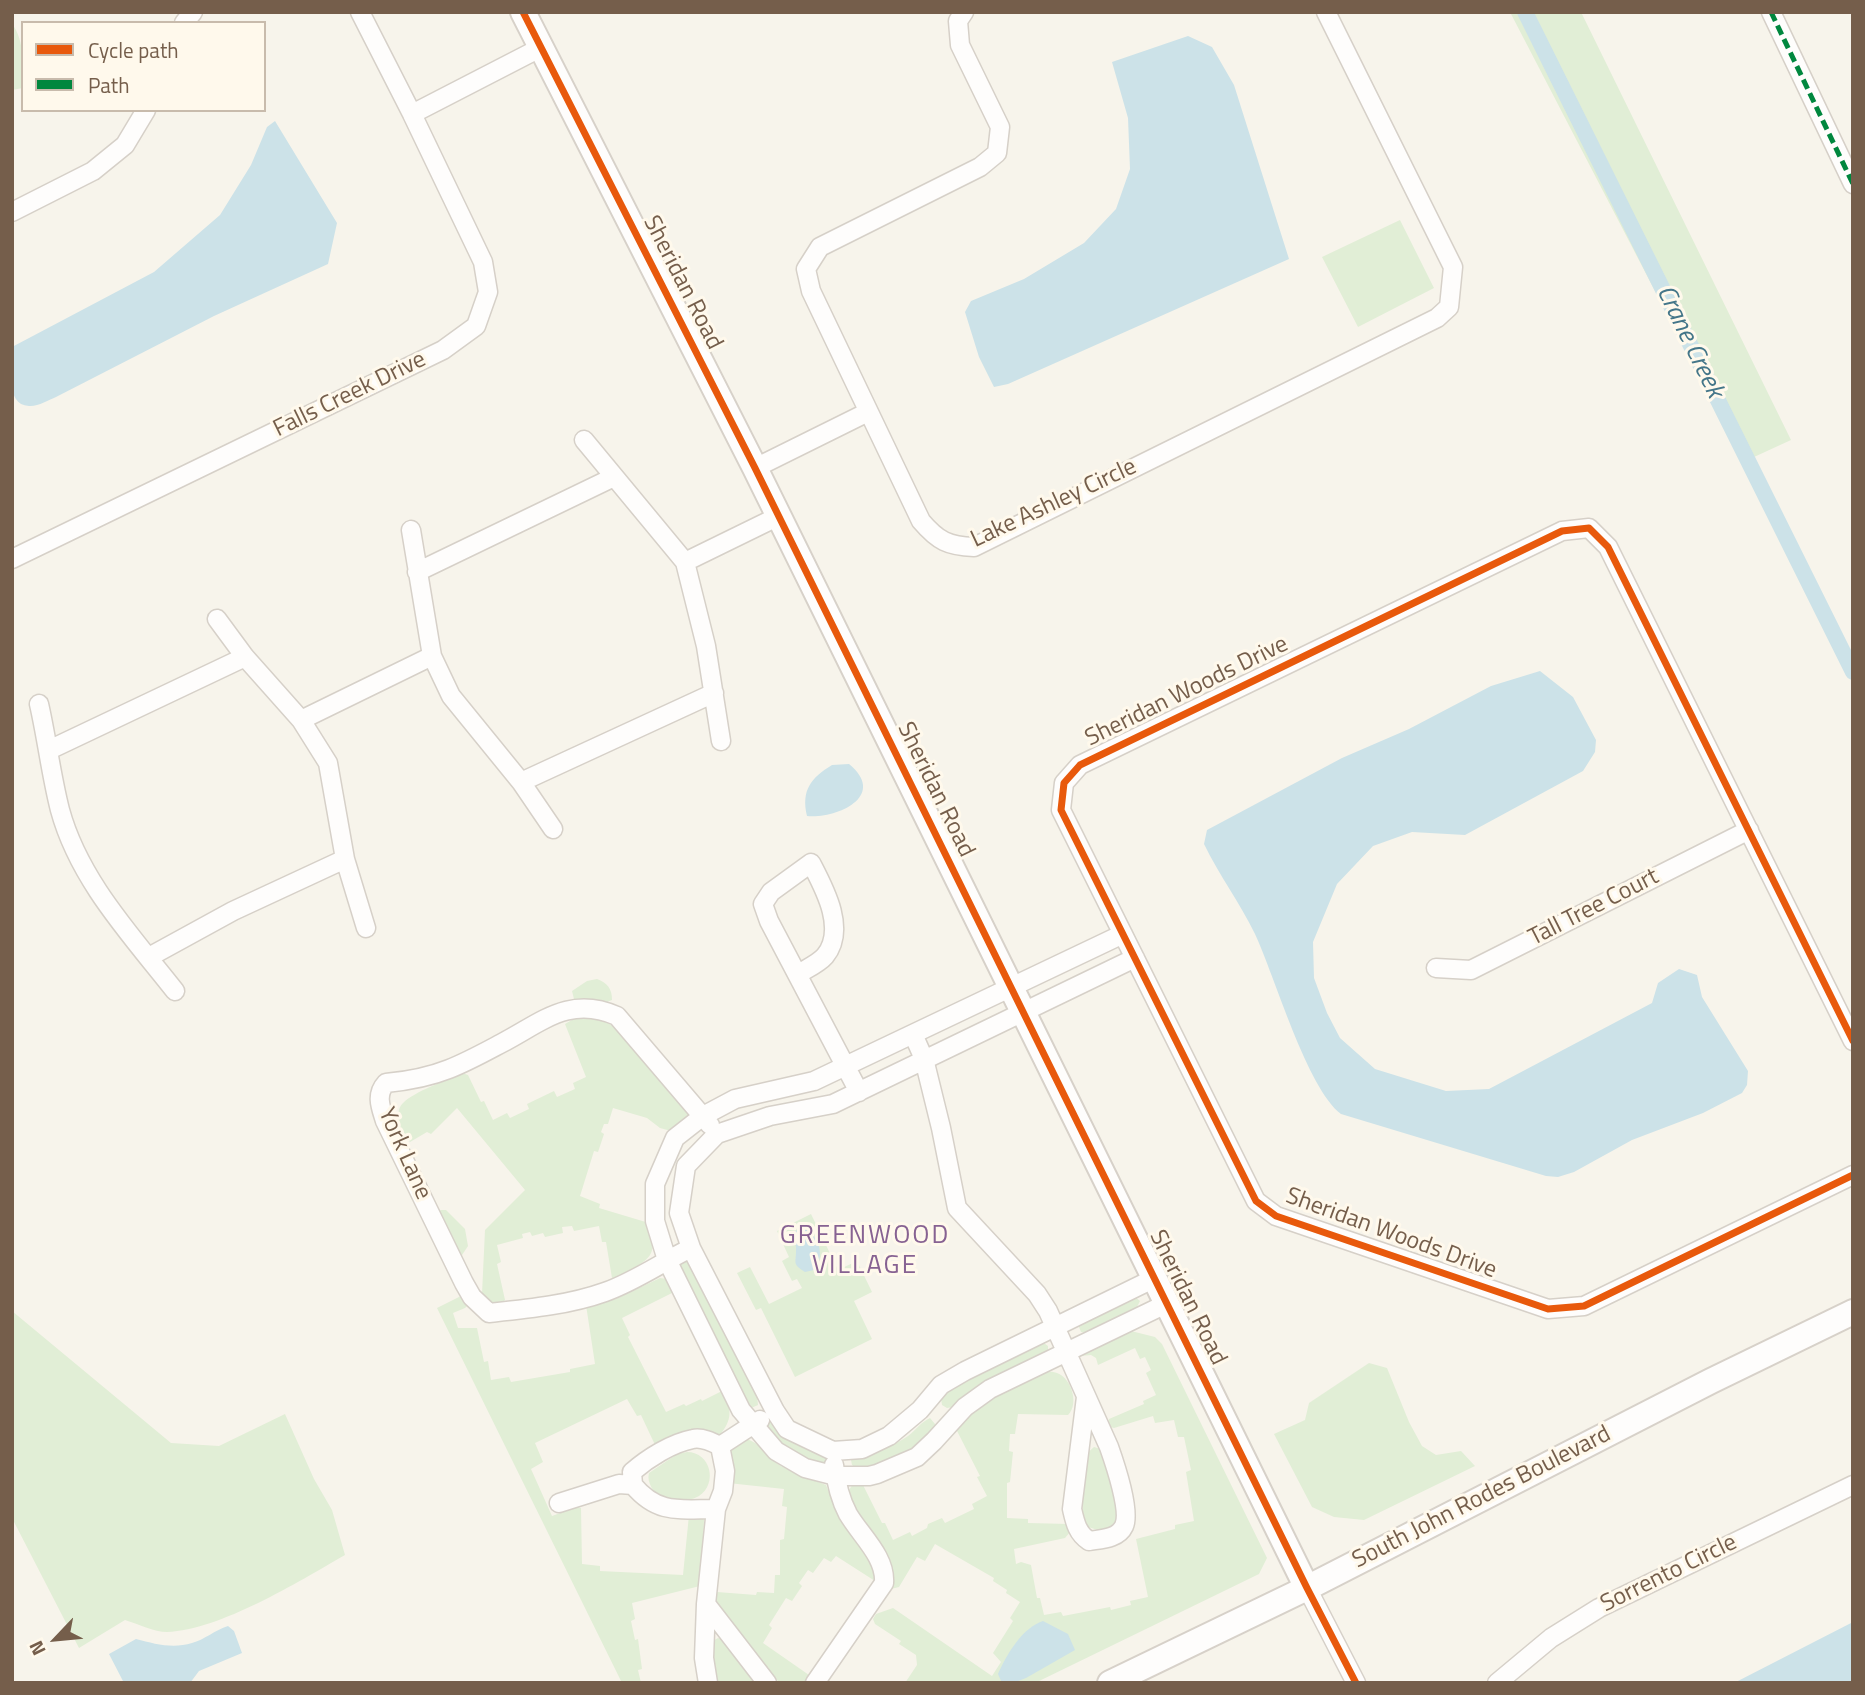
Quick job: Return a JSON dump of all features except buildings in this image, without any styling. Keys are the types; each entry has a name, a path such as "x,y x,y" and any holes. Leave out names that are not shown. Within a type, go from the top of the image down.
{"street":[{"name":"Falls Creek Drive","path":"12,559 443,350 476,326 488,292 483,262 360,12"},
{"name":"Sheridan Road","path":"523,12 779,516 1307,1588"},
{"name":"Lake Ashley Circle","path":"964,12 958,21 960,45 1000,127 997,153 980,167 820,247 806,269 811,291 921,521 935,538 956,547 974,547 1437,318 1449,307 1453,267 1326,12"},
{"path":"1771,12 1853,184"},
{"path":"412,114 540,48"},
{"path":"12,212 93,172 125,145 145,112"},
{"path":"755,468 867,412"},
{"path":"584,440 685,562 706,646 721,741"},
{"path":"416,572 614,477"},
{"path":"685,562 779,516"},
{"name":"Sheridan Woods Drive","path":"1853,1041 1608,547 1589,528 1562,531 1080,765 1064,783 1061,810 1256,1201 1276,1216 1548,1309 1584,1306 1853,1175"},
{"path":"411,530 432,656 451,696 521,782 553,829"},
{"path":"217,619 245,657 301,720 328,763 345,859 366,928"},
{"path":"301,720 432,656"},
{"path":"49,750 245,657"},
{"path":"521,782 714,693"},
{"path":"39,704 60,810 75,850 102,899 175,991"},
{"name":"Tall Tree Court","path":"1436,968 1471,970 1749,830"},
{"path":"149,957 233,911 345,859"},
{"path":"797,974 823,958 832,946 834,929 827,896 811,863 771,892 763,904 769,921 859,1092"},
{"path":"1123,934 845,1067 795,1087 735,1099 703,1116 675,1138 656,1184 655,1221 667,1260 741,1410 776,1451 805,1468 836,1476 869,1476 917,1457 965,1407 990,1389 1168,1303"},
{"path":"1135,958 1024,1014 833,1104 770,1116 717,1134 686,1166 679,1213 691,1248 775,1411 787,1429 833,1451 862,1449 890,1436 941,1385 1155,1278"},
{"name":"York Lane","path":"691,1248 667,1260 655,1270 605,1292 566,1302 489,1312 472,1297 385,1121 380,1107 381,1089 386,1083 448,1069 502,1044 546,1017 585,1007 617,1016 717,1134"},
{"path":"912,1034 924,1059 942,1128 957,1208 1037,1294 1057,1328 1110,1447 1126,1514 1125,1525 1109,1538 1089,1541 1077,1527 1072,1509 1086,1397"},
{"name":"South John Rodes Boulevard","path":"1110,1683 1307,1588 1711,1381 1853,1312"},
{"path":"927,1401 951,1422"},
{"path":"720,1446 775,1411"},
{"path":"632,1485 632,1472 666,1450 694,1438 720,1446"},
{"path":"708,1683 704,1658 706,1604 716,1509 722,1498 725,1471 720,1446"},
{"path":"815,1683 884,1583 885,1569 847,1512 836,1476 833,1451"},
{"path":"559,1503 619,1484 632,1485 660,1507 716,1509"},
{"name":"Sorrento Circle","path":"1497,1683 1551,1638 1599,1608 1853,1485"},
{"path":"1307,1588 1356,1683"},
{"path":"706,1604 768,1683"}],"green space":[{"path":"1581,12 1791,440 1741,463 1685,342 1682,343 1511,14"},
{"path":"12,24 21,46 21,88 12,90"},
{"path":"1400,220 1434,288 1358,327 1322,257"},
{"path":"597,979 608,986 612,1000 607,1002 574,999 572,991 587,981"},
{"path":"592,1016 614,1027 646,1059 687,1111 689,1119 671,1131 660,1128 647,1118 613,1108 608,1124 604,1124 601,1132 604,1134 598,1152 594,1151 580,1196 600,1204 599,1208 649,1223 652,1251 641,1264 612,1278 606,1242 602,1242 599,1226 574,1231 572,1226 562,1227 563,1233 545,1237 543,1233 532,1236 530,1232 522,1234 523,1238 497,1245 501,1262 497,1264 505,1300 502,1303 487,1302 482,1294 485,1230 525,1190 457,1108 431,1134 427,1132 410,1142 399,1124 400,1108 415,1094 462,1073 468,1075 493,1120 507,1113 510,1118 529,1109 527,1104 554,1091 557,1097 575,1089 573,1083 586,1077 565,1024 575,1018"},
{"path":"446,1210 465,1229 468,1246 462,1255 457,1254 438,1212"},
{"path":"811,1214 838,1270 857,1261 872,1292 854,1301 872,1339 795,1377 761,1308 756,1310 737,1273 750,1267 769,1304 802,1288 797,1279 792,1281 782,1261 789,1257 777,1231"},
{"path":"686,1257 757,1395 758,1405 749,1409 678,1272 677,1260"},
{"path":"660,1278 667,1279 672,1293 622,1318 630,1335 628,1337 666,1412 684,1404 686,1406 701,1399 702,1401 722,1391 730,1414 724,1430 719,1436 656,1447 641,1415 637,1416 627,1399 535,1443 543,1462 531,1469 552,1516 581,1508 582,1564 600,1566 600,1571 683,1575 689,1515 704,1520 700,1586 632,1603 635,1619 631,1621 635,1640 638,1639 642,1669 638,1670 641,1683 622,1683 437,1308 463,1295 468,1305 453,1313 458,1328 477,1328 491,1380 509,1377 511,1382 570,1372 570,1369 595,1364 586,1305 616,1299"},
{"path":"1134,1296 1140,1301 1136,1309 1087,1333 1081,1332 1080,1322"},
{"path":"12,1311 171,1443 219,1446 285,1414 314,1479 332,1510 345,1555 258,1603 211,1623 167,1632 125,1620 79,1648 12,1518"},
{"path":"1131,1331 1155,1337 1162,1344 1267,1558 1259,1574 1035,1683 905,1683 917,1665 916,1655 899,1644 901,1641 875,1624 873,1619 876,1614 893,1608 992,1676 1001,1662 993,1653 1013,1621 1010,1618 1020,1602 993,1581 994,1578 935,1544 925,1561 917,1557 899,1587 891,1589 849,1500 849,1490 853,1484 862,1483 893,1540 910,1532 912,1536 927,1528 928,1524 942,1518 945,1523 974,1509 972,1504 987,1496 956,1429 961,1419 977,1406 1034,1376 1053,1372 1065,1378 1072,1390 1072,1410 1068,1415 1018,1414 1015,1434 1010,1434 1009,1451 1013,1452 1010,1482 1007,1483 1007,1518 1028,1519 1028,1523 1069,1524 1071,1531 1065,1538 1014,1549 1016,1564 1021,1562 1031,1565 1037,1598 1040,1598 1044,1615 1061,1612 1063,1616 1110,1607 1111,1610 1131,1605 1130,1601 1148,1597 1136,1539 1194,1521 1186,1472 1191,1470 1184,1437 1178,1437 1174,1420 1155,1423 1153,1416 1114,1428 1107,1426 1109,1419 1144,1404 1143,1401 1156,1395 1146,1373 1151,1370 1145,1357 1140,1359 1135,1348 1098,1365 1096,1358 1091,1355 1080,1356"},
{"path":"1041,1341 1048,1346 1048,1353 953,1407 942,1405 941,1399 946,1389"},
{"path":"1369,1363 1387,1368 1422,1446 1436,1455 1461,1451 1475,1466 1364,1520 1334,1517 1312,1507 1274,1434 1305,1420 1309,1403"},
{"path":"930,1418 935,1428 912,1453 871,1466 856,1468 852,1465 854,1456 896,1443"},
{"path":"773,1420 826,1457 827,1468 793,1457 761,1424"},
{"path":"746,1439 756,1443 781,1466 826,1485 841,1520 871,1560 878,1578 875,1581 836,1556 831,1562 824,1558 813,1573 808,1570 792,1601 786,1598 769,1625 772,1628 763,1643 809,1675 805,1683 779,1682 718,1611 713,1594 774,1593 775,1575 780,1575 780,1540 784,1539 787,1507 782,1506 784,1489 728,1483 723,1452"},
{"path":"1094,1447 1104,1450 1106,1455 1118,1510 1115,1522 1101,1531 1088,1527 1082,1518 1085,1455"},
{"path":"687,1452 702,1457 709,1470 709,1484 705,1491 690,1500 661,1500 650,1484 649,1473 677,1454"},
{"path":"718,1638 724,1640 757,1683 717,1683 713,1673 711,1642"}],"water":[{"path":"1188,36 1212,47 1234,85 1289,259 1008,384 994,387 979,357 965,312 971,301 1024,279 1084,243 1116,209 1130,169 1128,118 1112,62"},
{"path":"275,121 337,223 328,264 214,316 46,401 32,406 21,404 16,399 11,382 12,347 154,272 220,215 251,165 267,127"},
{"path":"1540,671 1573,697 1596,740 1595,752 1583,771 1465,835 1412,832 1373,846 1337,884 1313,942 1314,978 1340,1038 1375,1069 1446,1091 1489,1089 1652,1003 1658,983 1679,969 1697,975 1702,997 1748,1071 1747,1085 1742,1093 1703,1113 1632,1140 1574,1172 1558,1177 1546,1176 1341,1114 1328,1101 1316,1081 1255,934 1204,844 1207,830 1342,758 1409,729 1491,686"},
{"path":"849,764 860,776 863,786 861,795 854,803 832,814 807,816 805,799 809,786 832,765"},
{"path":"802,1227 813,1235 820,1252 814,1270 805,1272 795,1261 794,1232"},
{"path":"1043,1621 1068,1634 1075,1650 1026,1678 1013,1683 1002,1683 998,1674 1011,1650 1028,1629"},
{"path":"1853,1622 1853,1683 1734,1683"},
{"path":"228,1626 234,1631 242,1653 199,1671 190,1683 124,1683 109,1654 136,1639 164,1645 185,1645"}],"waterway":[{"name":"Crane Creek","path":"1525,12 1853,672"}],"marked path":[{"path":"1771,12 1853,184"}],"cycle path":[{"path":"523,12 755,468 1356,1683"},
{"path":"1853,1041 1608,547 1589,528 1562,531 1080,765 1064,783 1061,810 1256,1201 1276,1216 1548,1309 1584,1306 1853,1175"}],"district":[{"name":"GREENWOOD VILLAGE","path":"865,1252"}]}
